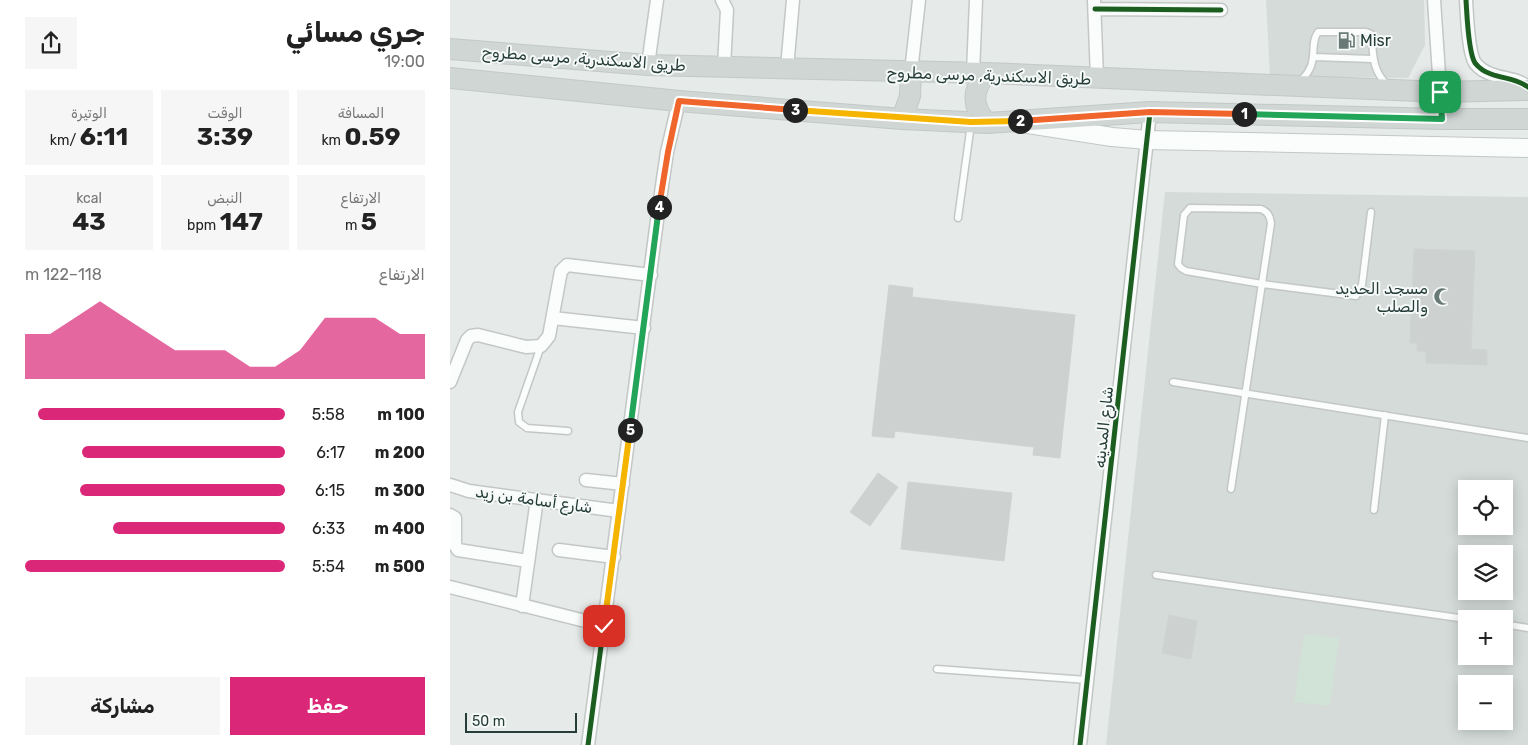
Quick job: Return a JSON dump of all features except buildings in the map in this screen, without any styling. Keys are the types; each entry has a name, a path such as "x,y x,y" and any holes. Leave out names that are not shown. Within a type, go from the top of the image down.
{"main road":[{"name":"طريق الاسكندرية, مرسى مطروح","path":"450,48 648,65 980,73 1440,92 1528,88"},
{"path":"902,119 910,96 911,72"},
{"path":"979,123 975,93 980,73"},
{"name":"طريق الاسكندرية, مرسى مطروح","path":"450,78 679,101 902,119 979,123 1150,112 1442,119 1528,119"},
{"path":"1016,122 1046,128 1148,140 1528,148"}],"street":[{"path":"648,65 657,0"},
{"path":"722,0 727,10 724,66"},
{"path":"787,68 792,0"},
{"path":"911,72 919,0"},
{"path":"976,0 980,73"},
{"path":"1434,0 1442,119"},
{"path":"1466,0 1471,52 1474,62 1482,70 1493,75 1514,79 1528,88"},
{"path":"1097,78 1094,5 1221,10"},
{"path":"588,745 662,182 679,101"},
{"name":"شارع المدينه","path":"1080,745 1150,112"},
{"path":"450,382 470,336 478,335 526,347 540,346 549,336 561,271 566,265 651,275"},
{"path":"553,318 644,328"},
{"path":"586,480 623,484"},
{"name":"شارع أسامة بن زيد","path":"450,485 470,490 619,511"},
{"path":"522,606 537,500"},
{"path":"450,515 456,518 455,545 458,550 528,561"},
{"path":"559,550 614,557"},
{"path":"450,587 604,626"}],"lane":[{"path":"1293,86 1310,69 1314,57 1315,38 1318,32 1366,32 1371,34 1372,59 1376,70 1391,90"},
{"path":"1314,57 1372,59"},
{"path":"958,218 979,123"},
{"path":"1230,489 1245,394 1262,284 1271,224 1270,217 1261,209 1190,208 1186,211 1178,264 1186,271 1262,284 1356,296 1362,285 1371,212"},
{"path":"540,346 518,412 519,422 527,428 568,431"},
{"path":"1173,382 1528,438"},
{"path":"1374,510 1385,415"},
{"path":"1156,574 1458,618"},
{"path":"1513,626 1528,628"},
{"path":"936,669 1087,680"}],"shaded area":[{"path":"1266,0 1424,0 1425,45 1408,78 1270,76"},
{"path":"1165,192 1528,197 1528,745 1106,745"}],"green space":[{"path":"1304,634 1339,638 1330,706 1294,702"}],"cycle path":[{"path":"1466,0 1469,42 1475,63 1489,73 1514,80 1528,87"},
{"path":"1095,9 1221,10"},
{"path":"588,745 658,213 667,152 679,101"},
{"path":"1080,745 1150,112"}],"place":[{"name":"Misr","path":"1346,40"},
{"name":"مسجد الحديد والصلب","path":"1442,297"}],"route":[{"path":"604,626 658,213 679,101 902,119 987,123 1150,112 1442,119 1440,92"}]}
